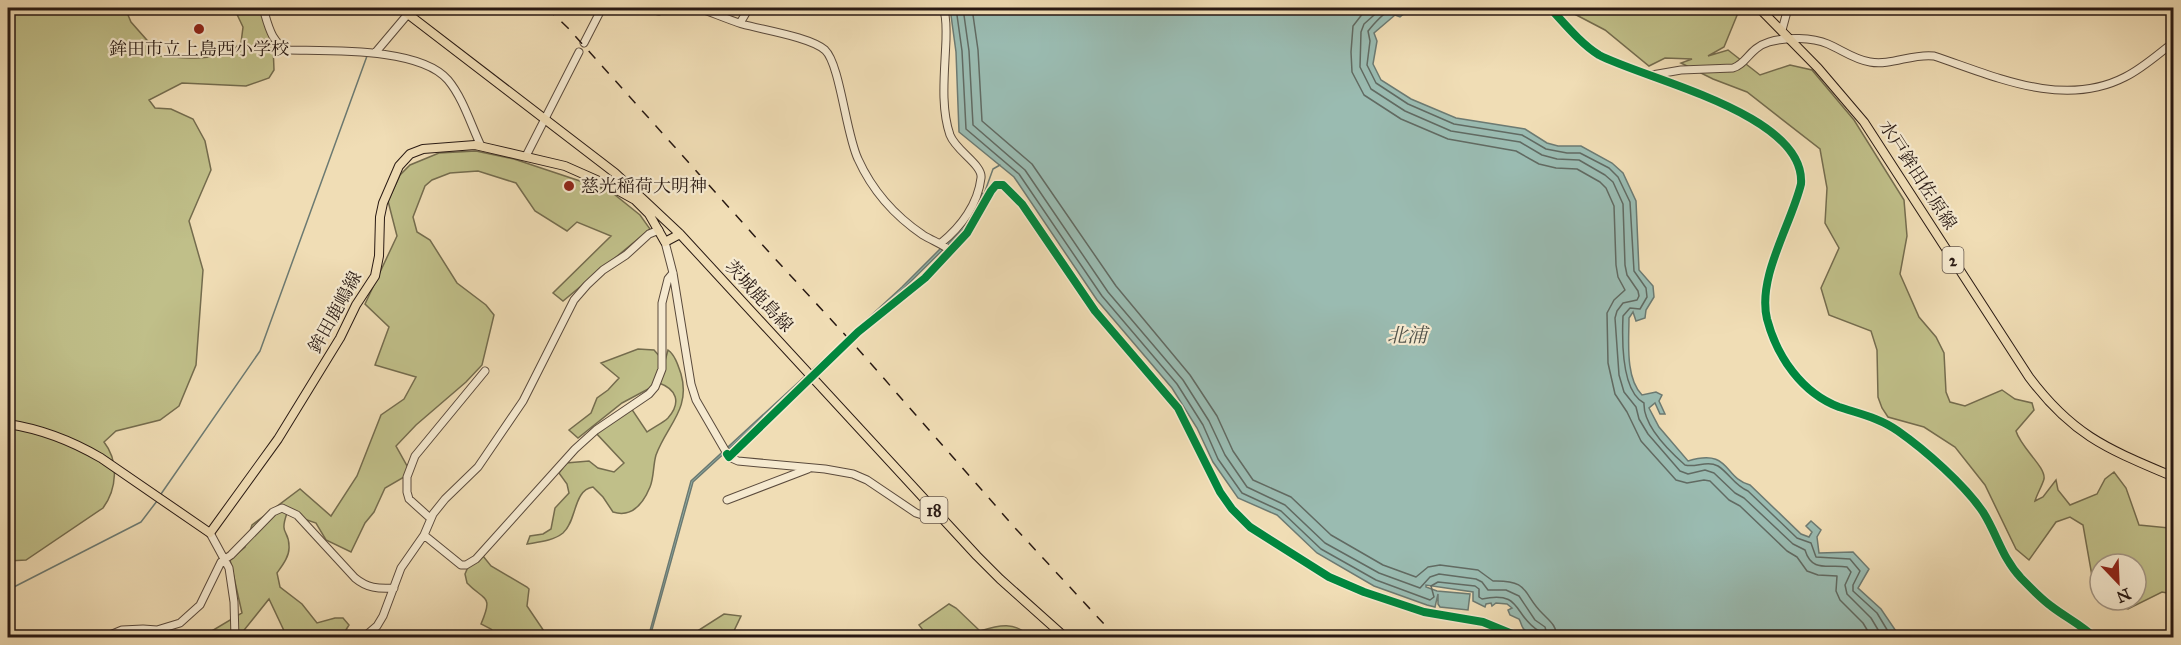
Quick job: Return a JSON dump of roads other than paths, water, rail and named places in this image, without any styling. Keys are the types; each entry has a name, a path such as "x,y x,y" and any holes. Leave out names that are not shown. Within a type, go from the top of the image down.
{"main road":[{"name":"水戸鉾田佐原線","path":"1760,8 1818,68 1864,122 2029,377 2050,405 2102,446 2174,477"},
{"name":"茨城鹿島線","path":"407,10 544,120 615,173 680,234 934,510 1000,579 1066,638"},
{"name":"鉾田鹿嶋線","path":"210,533 278,439 375,276 383,203 391,181 404,159 423,148 481,146 565,166 628,195 641,206 665,242"},
{"path":"665,242 680,234"},
{"path":"8,424 43,432 85,448 210,533"}],"street":[{"path":"263,8 275,41 281,47 289,50 375,53 402,58 444,76 454,88 481,146"},
{"path":"584,42 602,8"},
{"path":"642,8 659,11 668,8"},
{"path":"699,8 740,23 807,41 825,50 834,66 848,132 857,158 866,173 892,209 924,235 951,251"},
{"path":"740,23 748,8"},
{"path":"941,243 963,223 982,176 979,168 956,147 950,136 945,116 946,29 943,8"},
{"path":"1550,8 1598,54 1698,92 1752,120 1779,140 1795,158 1800,171 1801,184 1771,273 1766,305 1775,340 1796,376 1807,388 1826,400 1869,415 1897,430 1953,477 1982,510 2000,548 2020,577 2035,593 2095,638"},
{"path":"1782,30 1788,8"},
{"path":"375,53 407,10"},
{"path":"1649,75 1681,70 1733,68 1740,65 1757,47 1772,41 1791,39 1827,43 1869,62 1878,63 1924,55 1934,56 2020,85 2080,91 2097,88 2127,77 2174,42"},
{"path":"526,156 579,52"},
{"path":"608,185 615,173"},
{"path":"726,453 809,374 925,278 972,226 991,190 996,185 1002,185 1022,204 1095,311 1178,408 1220,492 1232,509 1250,527 1329,576 1364,592 1424,612 1483,622 1522,638"},
{"path":"485,371 415,456 407,477 409,499 430,518 445,498 478,467 523,401 574,300 603,270 626,255 649,234 659,230"},
{"path":"665,242 673,273 691,384 696,399 726,453 738,461 842,471 867,480 916,513 925,516 934,510"},
{"path":"424,535 461,566 476,559 575,449 619,413 649,394 655,387 662,369 662,303 668,279 673,273"},
{"path":"727,500 811,468"},
{"path":"103,638 122,630 143,628 157,630 180,623 200,605 221,562 273,512 282,508 297,514 363,585 374,589 394,588"},
{"path":"363,638 377,626 401,568 424,535 433,514"},
{"path":"210,533 225,559 231,578 235,638"}],"water":[{"name":"北浦","path":"950,8 1411,8 1400,17 1395,15 1374,33 1377,41 1373,64 1381,80 1411,99 1456,118 1525,129 1547,143 1558,146 1581,146 1612,163 1623,173 1636,201 1639,270 1653,286 1654,297 1646,310 1645,318 1636,321 1633,312 1629,318 1630,369 1642,395 1656,392 1662,395 1659,401 1665,414 1660,414 1655,403 1649,408 1659,427 1688,461 1712,458 1719,461 1741,481 1750,485 1801,534 1809,537 1812,532 1806,526 1811,521 1821,530 1817,537 1819,553 1853,552 1869,569 1858,588 1881,609 1900,637 1609,638 1606,636 1568,638 1566,635 1554,638 1542,637 1527,632 1519,619 1510,615 1508,610 1512,608 1507,604 1496,603 1492,606 1491,603 1486,604 1485,607 1473,601 1473,592 1426,585 1437,591 1470,594 1468,610 1440,607 1438,594 1435,607 1427,605 1374,586 1317,553 1277,515 1238,498 1213,462 1197,428 1172,388 1097,300 1014,177 959,132 956,52"},
{"path":"982,193 985,195 979,212 970,223 903,289 693,482 648,638 691,481 902,287 968,221 976,211"}],"waterway":[{"path":"161,494 260,351 367,56"},
{"path":"984,194 993,169 1000,165"},
{"path":"8,590 141,522 157,501"}],"railway":[{"path":"547,8 568,28 858,349 1016,529 1117,638"}],"place":[{"name":"鉾田市立上島西小学校","path":"199,29"},
{"name":"慈光稲荷大明神","path":"569,186"}]}
